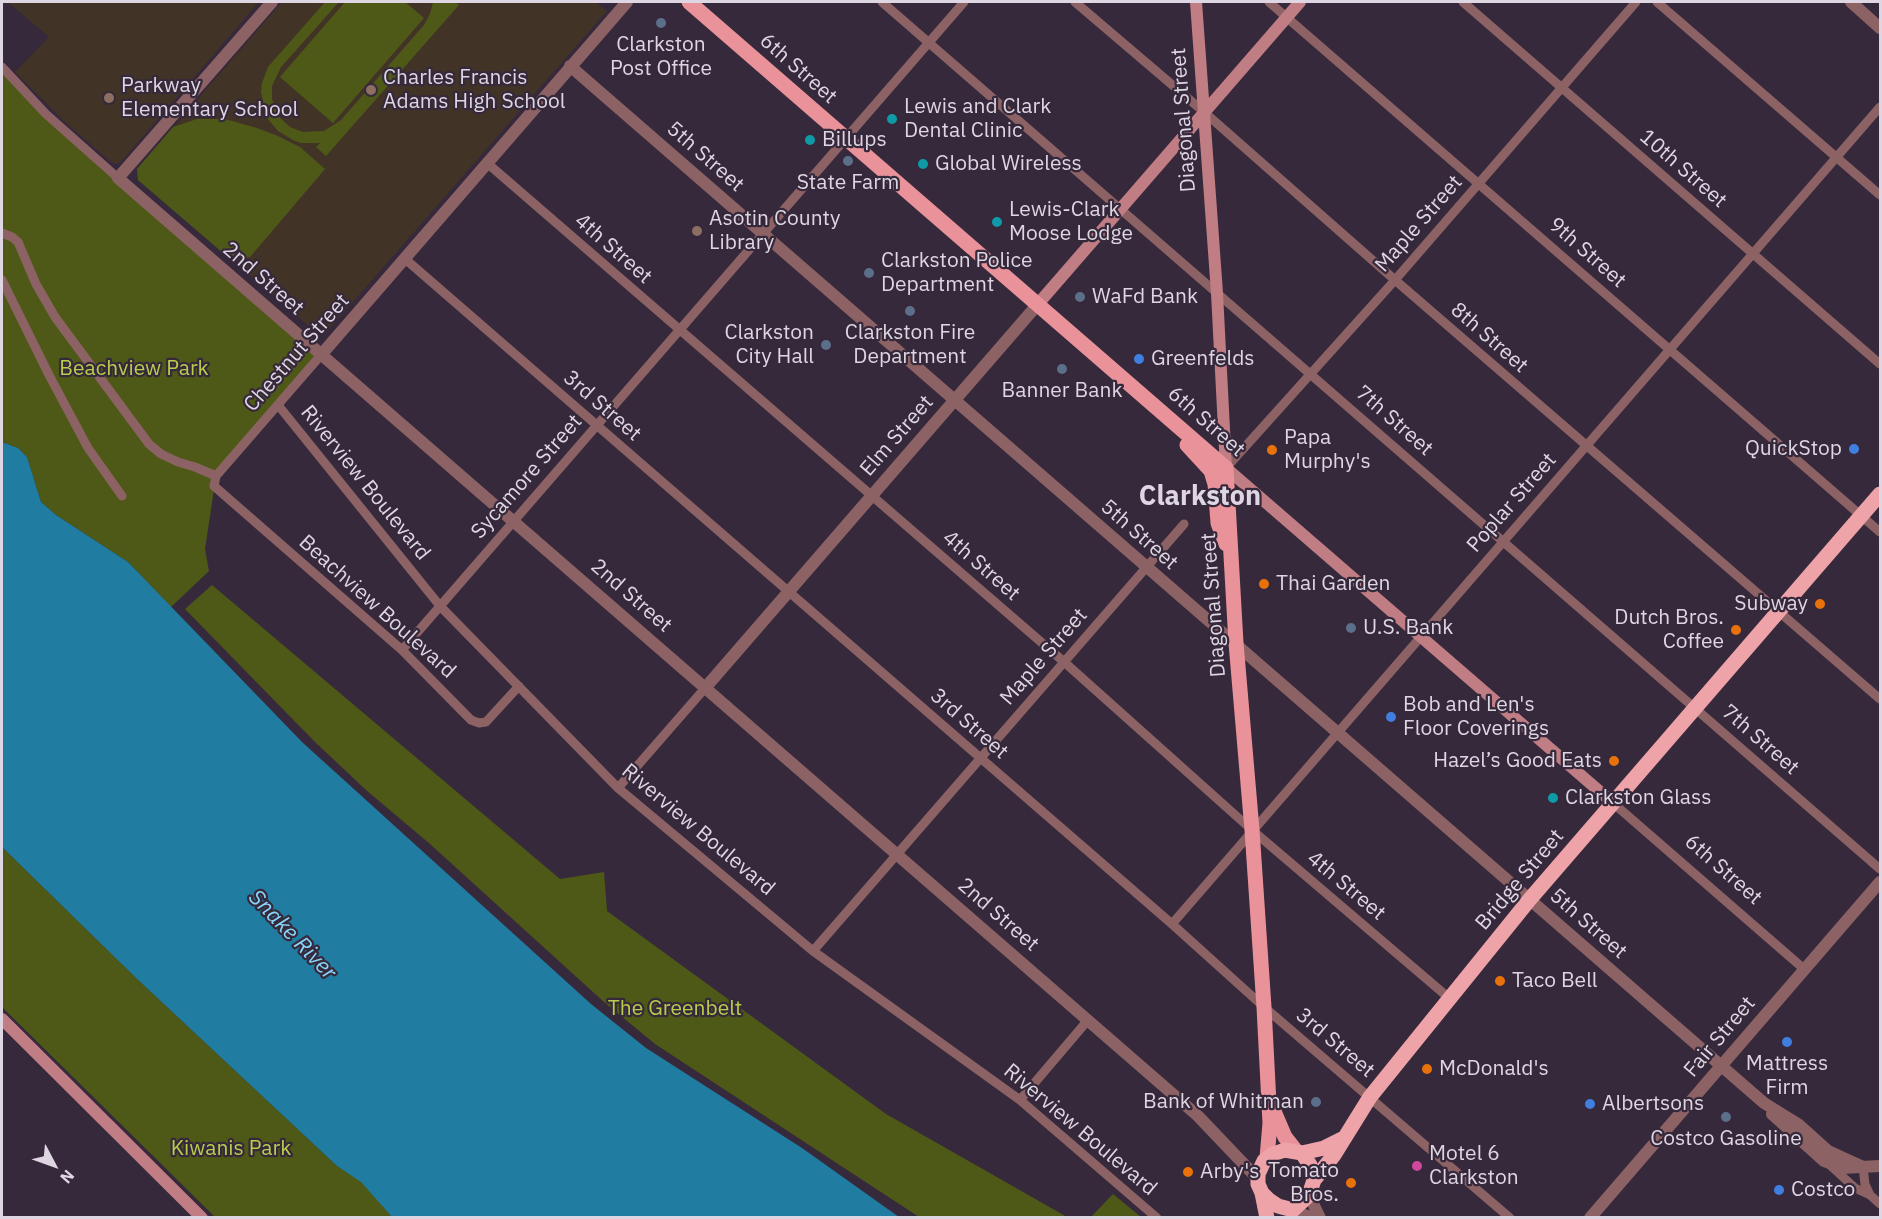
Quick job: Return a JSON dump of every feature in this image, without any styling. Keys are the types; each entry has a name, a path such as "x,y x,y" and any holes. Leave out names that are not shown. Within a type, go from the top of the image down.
{"highway":[{"name":"Bridge Street","path":"1312,1188 1370,1096 1530,899 1881,494"},
{"path":"1267,1218 1259,1170 1265,1160 1280,1151 1299,1152 1324,1148 1344,1138"},
{"path":"1260,1186 1278,1206 1289,1214 1312,1188 1310,1165 1299,1152"}],"main road":[{"name":"6th Street","path":"689,2 1613,803"},
{"name":"Diagonal Street","path":"1196,2 1217,293 1236,643 1264,1007 1270,1123 1265,1160"},
{"name":"Elm Street","path":"1038,304 1300,2"},
{"path":"1184,431 1185,443 1211,471 1215,484 1218,523 1232,560"},
{"path":"2,1019 202,1218"},
{"name":"Diagonal Street","path":"1268,1098 1285,1137 1299,1152"}],"street":[{"path":"118,178 272,2"},
{"name":"Chestnut Street","path":"216,476 627,2"},
{"name":"7th Street","path":"882,2 1881,869"},
{"name":"Sycamore Street","path":"402,650 964,2"},
{"name":"8th Street","path":"1075,2 1881,699"},
{"name":"9th Street","path":"1269,2 1881,532"},
{"name":"10th Street","path":"1462,2 1881,364"},
{"name":"Maple Street","path":"1226,468 1395,280 1636,2"},
{"path":"1657,2 1881,195"},
{"path":"1851,2 1881,27"},
{"name":"5th Street","path":"570,66 1764,1103 1783,1125 1855,1188 1870,1195 1881,1204"},
{"name":"2nd Street","path":"2,67 46,114 118,178 1207,1123 1260,1186"},
{"name":"Poplar Street","path":"1172,924 1881,107"},
{"name":"4th Street","path":"487,163 1064,661 1252,830 1449,998"},
{"path":"2,233 18,242 36,284 55,317 149,444 161,454 216,476"},
{"name":"3rd Street","path":"404,258 1172,924 1264,1007 1510,1218"},
{"path":"2,280 88,448 122,496"},
{"name":"Elm Street","path":"618,788 1038,304"},
{"name":"Riverview Boulevard","path":"278,405 440,606 618,788 813,951 1020,1100 1157,1218"},
{"name":"Beachview Boulevard","path":"216,476 214,486 402,650 471,720 479,723 486,722 519,686"},
{"name":"Maple Street","path":"813,951 1184,524"},
{"name":"6th Street","path":"1613,803 1804,969"},
{"name":"Fair Street","path":"1590,1218 1881,882"},
{"path":"1020,1100 1088,1020"},
{"name":"5th Street","path":"1764,1103 1798,1124 1828,1150 1863,1167"},
{"path":"1235,1155 1256,1161 1265,1160"},
{"name":"5th Street","path":"1824,1161 1842,1168 1863,1167"},
{"path":"1870,1195 1865,1184 1863,1167 1881,1166"},
{"path":"1312,1188 1320,1218"},
{"path":"1289,1214 1311,1218"}],"shaded area":[{"name":"Parkway Elementary School","path":"8,2 259,2 120,163 116,164 66,123 15,72 49,37"},
{"name":"Charles Francis Adams High School","path":"282,2 595,2 607,11 325,334 319,335 138,180 137,169"}],"green space":[{"path":"325,2 339,2 281,67 272,86 272,99 280,118 290,127 303,132 324,131 341,120 424,25 433,2 455,2 459,5 326,156 316,147 320,143 301,143 278,131 267,118 261,92 268,67"},
{"path":"345,2 405,2 424,18 333,123 280,77"},
{"name":"Beachview Park","path":"2,67 12,79 321,355 216,476 205,549 209,571 171,607 128,562 56,515 41,502 27,457 18,448 2,442"},
{"path":"197,119 225,119 278,136 300,147 325,169 250,257 230,259 138,180 137,169 173,127"},
{"name":"The Greenbelt","path":"212,585 560,879 604,872 607,911 886,1114 1067,1217 919,1217 655,1044 604,1002 430,844 366,790 314,741 185,609"},
{"name":"Kiwanis Park","path":"2,847 136,978 337,1166 361,1181 392,1217 215,1217 2,1007"},
{"path":"1113,1194 1141,1217 1091,1217"}],"water":[{"name":"Snake River","path":"2,442 18,448 27,457 41,502 56,515 128,562 302,742 591,1004 646,1048 802,1148 899,1217 392,1217 361,1182 337,1166 136,978 2,847"}],"place":[{"name":"Clarkston Post Office","path":"661,23"},
{"name":"Charles Francis Adams High School","path":"371,90"},
{"name":"Parkway Elementary School","path":"109,98"},
{"name":"Lewis and Clark Dental Clinic","path":"892,119"},
{"name":"Billups","path":"810,140"},
{"name":"State Farm","path":"848,161"},
{"name":"Global Wireless","path":"923,164"},
{"name":"Lewis-Clark Moose Lodge","path":"997,222"},
{"name":"Asotin County Library","path":"697,231"},
{"name":"Clarkston Police Department","path":"869,273"},
{"name":"WaFd Bank","path":"1080,297"},
{"name":"Clarkston Fire Department","path":"910,311"},
{"name":"Clarkston City Hall","path":"826,345"},
{"name":"Greenfelds","path":"1139,359"},
{"name":"Banner Bank","path":"1062,369"},
{"name":"QuickStop","path":"1854,449"},
{"name":"Papa Murphy's","path":"1272,450"},
{"name":"Thai Garden","path":"1264,584"},
{"name":"Subway","path":"1820,604"},
{"name":"U.S. Bank","path":"1351,628"},
{"name":"Dutch Bros. Coffee","path":"1736,630"},
{"name":"Bob and Len's Floor Coverings","path":"1391,717"},
{"name":"Hazel’s Good Eats","path":"1614,761"},
{"name":"Clarkston Glass","path":"1553,798"},
{"name":"Taco Bell","path":"1500,981"},
{"name":"Mattress Firm","path":"1787,1042"},
{"name":"McDonald's","path":"1427,1069"},
{"name":"Bank of Whitman","path":"1316,1102"},
{"name":"Albertsons","path":"1590,1104"},
{"name":"Costco Gasoline","path":"1726,1117"},
{"name":"Motel 6 Clarkston","path":"1417,1166"},
{"name":"Arby's","path":"1188,1172"},
{"name":"Tomato Bros.","path":"1351,1183"},
{"name":"Costco","path":"1779,1190"}],"district":[{"name":"Clarkston","path":"1200,497"}]}
